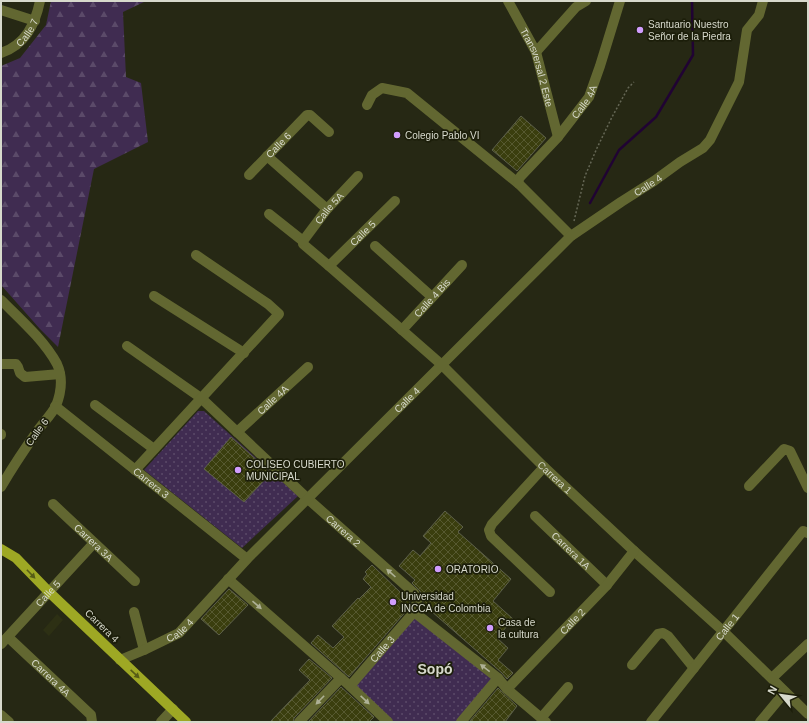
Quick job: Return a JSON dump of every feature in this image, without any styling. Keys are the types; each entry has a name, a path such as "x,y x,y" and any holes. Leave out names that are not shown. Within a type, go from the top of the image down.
{"main road":[{"name":"Carrera 4","path":"1,549 16,558 49,592 186,722"}],"street":[{"name":"Calle 7","path":"1,53 17,46 28,33 35,21 40,1"},
{"name":"Transversal 2 Este","path":"508,1 536,52 558,137"},
{"path":"536,52 576,7 586,1"},
{"name":"Calle 4A","path":"519,184 518,180 521,176 558,137 589,97 620,1"},
{"name":"Calle 4","path":"120,660 179,633 247,559 571,236 703,148 710,140 739,82 747,30 759,14 763,1"},
{"path":"1,10 35,21"},
{"path":"366,105 372,95 382,88 408,93 519,184 571,236"},
{"name":"Calle 6","path":"249,176 307,115 310,115 329,132"},
{"path":"267,156 327,209"},
{"name":"Calle 5A","path":"303,241 327,209 358,176"},
{"name":"Calle 5","path":"329,266 395,201"},
{"name":"Carrera 1","path":"269,214 303,241 303,244 442,365 544,466 634,551 723,631 808,714"},
{"path":"375,246 432,297"},
{"path":"135,470 279,314 268,304 196,255"},
{"name":"Calle 4 Bis","path":"402,330 462,265"},
{"path":"154,296 244,353"},
{"path":"1,300 28,327 46,348 57,365 60,374 25,377 20,373 16,364 1,364"},
{"name":"Carrera 2","path":"127,346 201,398 308,499 414,593 417,601 414,612"},
{"name":"Calle 4A","path":"237,432 308,367"},
{"name":"Calle 6","path":"1,487 4,475 56,406 61,388 60,374"},
{"path":"95,405 154,449"},
{"name":"Carrera 3","path":"56,406 247,559"},
{"path":"748,486 784,449 790,451 808,488"},
{"path":"544,466 492,524 489,530 491,536 550,592"},
{"name":"Carrera 3A","path":"53,504 135,581"},
{"name":"Carrera 1A","path":"535,516 607,585"},
{"name":"Calle 1","path":"651,722 723,631 806,532"},
{"name":"Calle 5","path":"5,640 94,543"},
{"name":"Calle 2","path":"507,688 607,585 634,551"},
{"path":"228,579 350,686 388,722"},
{"path":"134,612 144,650"},
{"path":"414,612 498,678 543,720 568,687"},
{"name":"Calle 3","path":"350,686 414,612"},
{"path":"632,665 658,634 663,633 668,636 694,668"},
{"name":"Carrera 4A","path":"5,640 91,715 92,721"},
{"path":"772,678 808,644"},
{"path":"299,722 341,678"},
{"path":"461,722 498,678"},
{"path":"760,722 785,692"},
{"path":"161,722 173,709"},
{"path":"1,715 9,722"}],"path":[{"path":"574,221 585,176 594,155 612,117 628,88 634,82"}],"shaded area":[{"path":"57,614 63,620 49,636 43,630"}],"green space":[{"path":"51,1 146,1 123,12 126,77 141,83 148,142 94,169 58,347 1,285 1,66 20,58 46,25"},
{"path":"198,411 204,411 298,496 242,548 144,470"},
{"path":"414,612 498,678 461,722 388,722 350,686"}],"building":[{"path":"521,116 546,138 517,171 492,150"},
{"name":"COLISEO CUBIERTO MUNICIPAL","path":"231,437 271,473 244,502 204,469"},
{"path":"445,511 463,527 458,532 511,579 493,601 513,619 497,638 508,648 498,660 513,673 507,679 423,604 420,591 412,583 415,580 399,566 413,550 420,556 431,543 423,536"},
{"path":"372,565 402,594 404,592 410,601 408,609 349,677 311,643 318,635 333,648 344,637 332,626 358,598 359,599 371,587 363,579 367,574 365,572"},
{"path":"229,589 248,605 219,635 201,619"},
{"path":"309,659 332,678 294,718 293,722 270,722 310,680 299,670"},
{"path":"341,687 374,717 369,722 308,722"},
{"path":"498,688 517,706 505,722 469,722"}],"waterway":[{"path":"590,203 619,150 656,117 693,55 692,1"}],"place":[{"name":"Santuario Nuestro Señor de la Piedra","path":"640,30"},
{"name":"Colegio Pablo VI","path":"397,135"},
{"name":"COLISEO CUBIERTO MUNICIPAL","path":"238,470"},
{"name":"ORATORIO","path":"438,569"},
{"name":"Universidad INCCA de Colombia","path":"393,602"},
{"name":"Casa de la cultura","path":"490,628"}],"district":[{"name":"Sopó","path":"435,669"}]}
